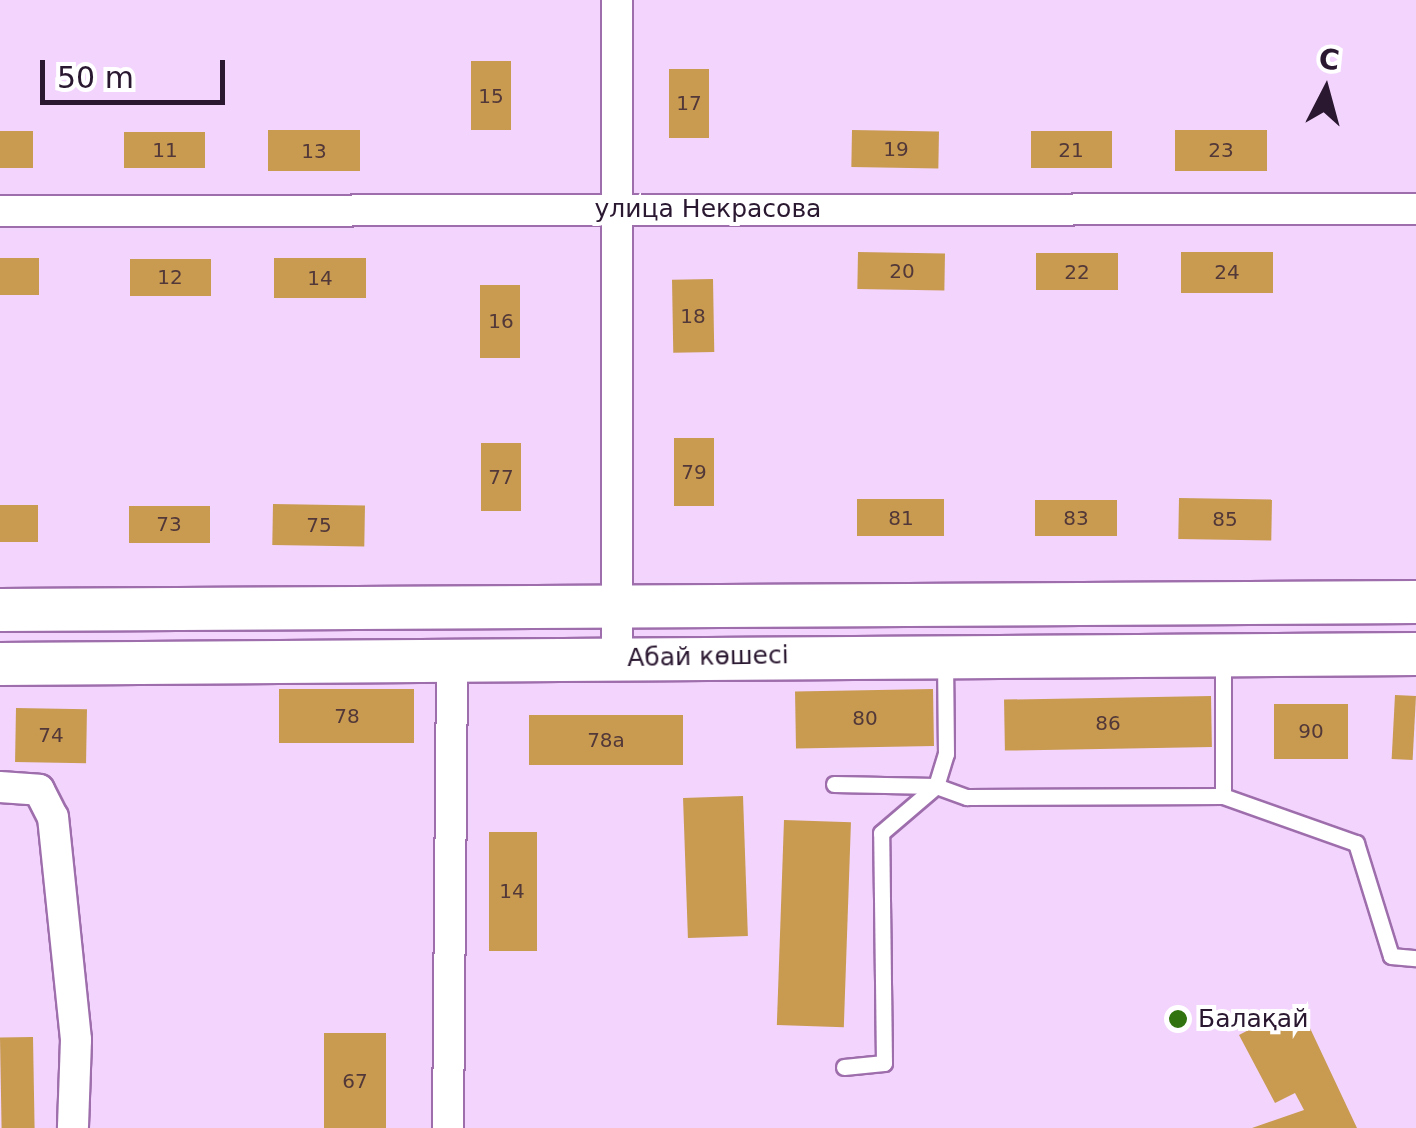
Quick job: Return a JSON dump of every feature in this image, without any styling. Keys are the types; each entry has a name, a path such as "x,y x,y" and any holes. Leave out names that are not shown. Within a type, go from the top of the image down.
{"street":[{"path":"617,0 617,658"},
{"name":"улица Некрасова","path":"0,211 1416,209"},
{"name":"Абай көшесі","path":"0,610 1416,602"},
{"name":"Абай көшесі","path":"0,664 1416,654"},
{"path":"448,1128 452,660"},
{"path":"0,788 39,790 53,817 76,1040 73,1128"}],"lane":[{"path":"844,1067 884,1064 881,834 936,786 946,754 946,655"},
{"path":"1223,655 1224,796"},
{"path":"834,784 936,786 967,797 1224,796 1356,843 1390,956 1416,958"}],"building":[{"path":"471,61 511,61 511,130 471,130"},
{"path":"669,69 709,69 709,138 669,138"},
{"path":"268,130 360,130 360,171 268,171"},
{"path":"852,130 939,132 938,169 851,167"},
{"path":"1175,130 1267,130 1267,171 1175,171"},
{"path":"0,131 33,131 33,168 0,168"},
{"path":"1031,131 1112,131 1112,168 1031,168"},
{"path":"124,132 205,132 205,168 124,168"},
{"path":"858,252 945,254 944,291 857,289"},
{"path":"1181,252 1273,252 1273,293 1181,293"},
{"path":"1036,253 1118,253 1118,290 1036,290"},
{"path":"0,258 39,258 39,295 0,295"},
{"path":"274,258 366,258 366,298 274,298"},
{"path":"130,259 211,259 211,296 130,296"},
{"path":"713,279 714,352 673,353 672,280"},
{"path":"480,285 520,285 520,358 480,358"},
{"path":"674,438 714,438 714,506 674,506"},
{"path":"481,443 521,443 521,511 481,511"},
{"path":"1179,498 1272,500 1271,541 1178,539"},
{"path":"857,499 944,499 944,536 857,536"},
{"path":"1035,500 1117,500 1117,536 1035,536"},
{"path":"273,504 365,506 364,547 272,545"},
{"path":"0,505 38,505 38,542 0,542"},
{"path":"129,506 210,506 210,543 129,543"},
{"path":"279,689 414,689 414,743 279,743"},
{"path":"933,689 934,746 796,748 795,691"},
{"path":"1395,695 1416,696 1413,760 1392,759"},
{"path":"1211,696 1212,747 1005,751 1004,700"},
{"path":"1274,704 1348,704 1348,759 1274,759"},
{"path":"16,708 87,709 86,763 15,762"},
{"path":"529,715 683,715 683,765 529,765"},
{"path":"743,796 748,936 688,938 683,798"},
{"path":"784,820 851,822 844,1027 777,1025"},
{"path":"489,832 537,832 537,951 489,951"},
{"path":"1283,1012 1294,1033 1309,1026 1357,1128 1252,1128 1304,1110 1295,1093 1275,1103 1239,1035"},
{"path":"324,1033 386,1033 386,1128 324,1128"},
{"path":"33,1037 35,1128 2,1128 0,1038"}],"place":[{"name":"Балақай","path":"1178,1019"}]}
